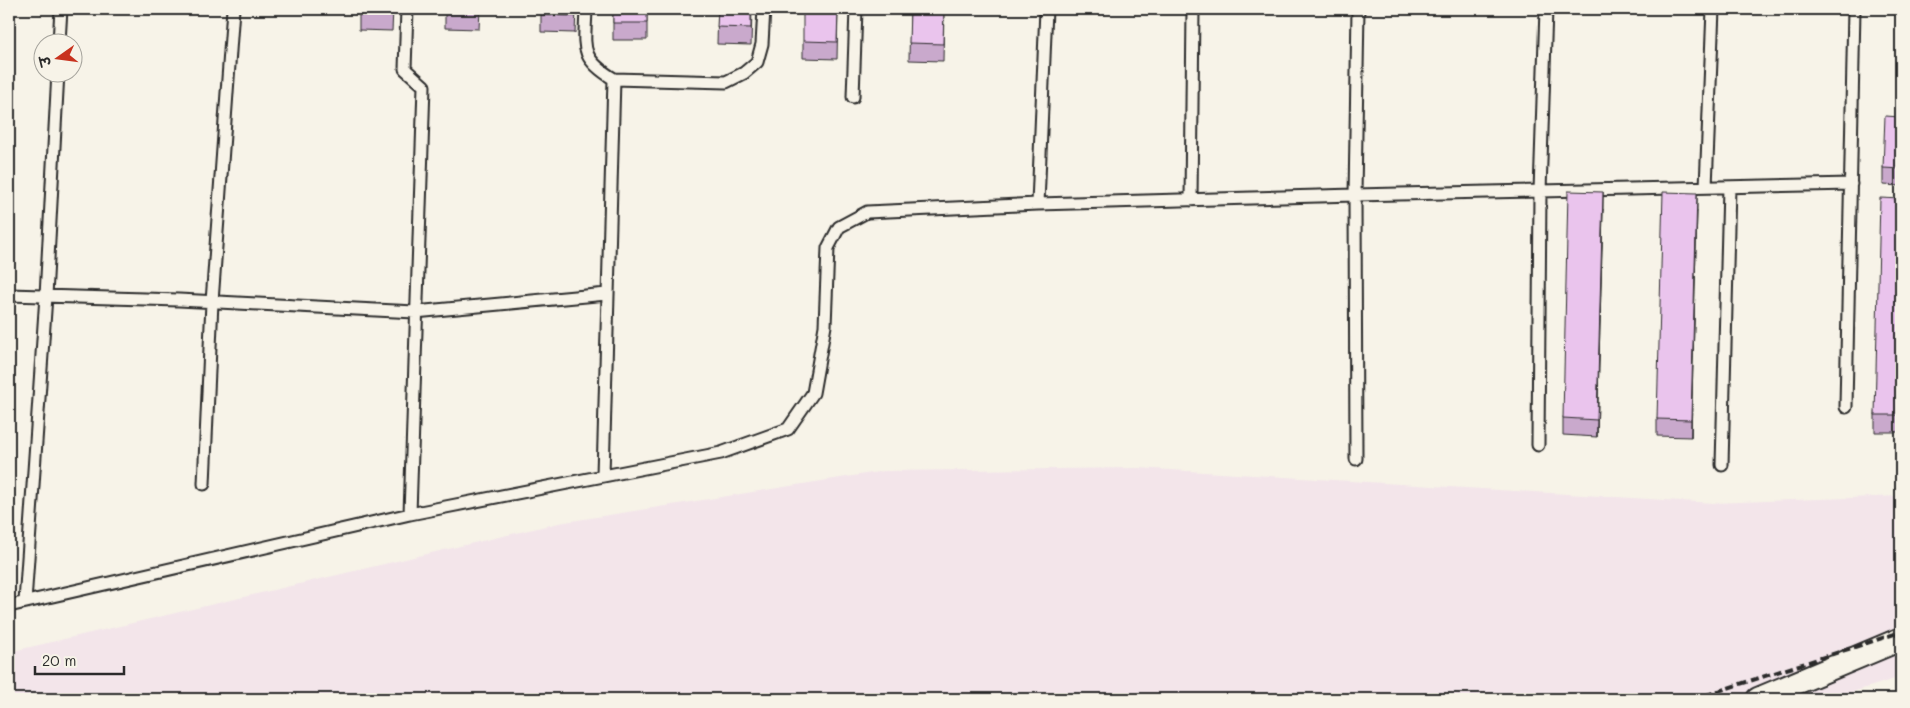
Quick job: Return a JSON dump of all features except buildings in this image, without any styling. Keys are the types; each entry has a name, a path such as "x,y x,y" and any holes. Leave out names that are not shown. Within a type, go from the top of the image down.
{"street":[{"path":"1758,699 1901,639"}],"lane":[{"path":"60,32 61,9"},
{"path":"204,484 212,302 233,9"},
{"path":"408,9 405,69 424,86 415,312 410,514"},
{"path":"586,9 585,53 595,68 614,80 726,82 744,73 757,62 762,44 764,9"},
{"path":"853,97 856,9"},
{"path":"1038,204 1046,9"},
{"path":"1191,200 1193,9"},
{"path":"1356,459 1355,195 1358,9"},
{"path":"1538,445 1540,191 1546,9"},
{"path":"1706,187 1713,9"},
{"path":"1846,407 1854,9"},
{"path":"603,475 614,80"},
{"path":"25,602 46,296 57,82"},
{"path":"9,606 410,514 721,452 788,429 813,393 825,326 828,248 839,227 867,212 1038,204 1850,184"},
{"path":"1722,465 1730,187"},
{"path":"9,295 415,312 607,294"}],"shaded area":[{"path":"1138,468 1714,503 1901,496 1901,677 1830,699 9,699 9,652 559,523 884,471"}],"railway":[{"path":"1694,699 1901,632"}]}
